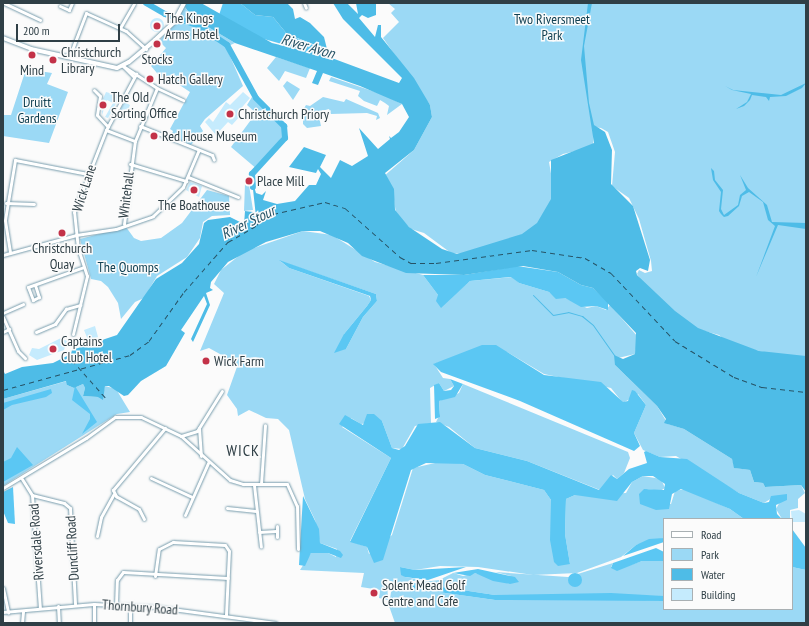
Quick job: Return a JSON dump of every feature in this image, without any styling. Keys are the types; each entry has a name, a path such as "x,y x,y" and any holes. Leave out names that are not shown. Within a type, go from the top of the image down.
{"street":[{"path":"4,3 40,20"},
{"path":"60,6 69,10 72,3"},
{"path":"304,3 306,8"},
{"path":"117,32 134,4"},
{"path":"3,38 31,48 70,55 116,68 123,66 146,49 179,15 184,4"},
{"path":"70,55 86,13 120,29 146,49"},
{"path":"123,66 157,88 183,100"},
{"name":"Wick Lane","path":"73,334 87,276 76,235 74,212 107,128 135,75"},
{"name":"Whitehall","path":"3,255 76,235 116,229 124,224 130,164 135,141 157,88"},
{"path":"94,90 100,96 97,115 107,128 135,141"},
{"path":"140,126 198,151 212,155 214,160"},
{"path":"124,224 153,216 163,210 187,179 198,151"},
{"path":"10,252 5,220 12,164 19,159 88,174"},
{"path":"130,164 187,179 238,197"},
{"path":"3,190 8,190"},
{"path":"6,203 34,204"},
{"path":"35,285 39,297 33,300 28,287 84,267"},
{"path":"3,313 23,304"},
{"path":"36,332 55,324 66,309 80,305"},
{"path":"3,317 25,358"},
{"path":"3,332 9,329"},
{"path":"181,436 192,434 199,428 222,391"},
{"path":"3,488 22,479 117,416 140,418 181,436 201,457 230,480 254,485 281,482 291,488 297,506 298,549"},
{"path":"261,484 265,425"},
{"path":"97,536 101,518 114,494 114,487 165,428"},
{"path":"199,428 201,457"},
{"path":"185,516 208,463"},
{"path":"151,478 192,497"},
{"name":"Riversdale Road","path":"22,479 32,495 40,608"},
{"path":"254,485 256,511 262,547"},
{"path":"114,494 136,506 144,519"},
{"name":"Duncliff Road","path":"32,495 64,503 70,508 75,604"},
{"path":"227,508 256,511"},
{"path":"276,538 277,526"},
{"path":"259,532 276,531"},
{"path":"183,540 184,536"},
{"path":"155,576 160,549 183,540 225,545 229,551 226,615"},
{"path":"116,605 117,580 120,574 126,572 155,576 228,578"},
{"path":"3,588 8,612"},
{"name":"Thornbury Road","path":"3,612 23,611 75,604 94,604 226,615 276,623"},
{"path":"94,604 94,623"},
{"path":"58,606 59,623"},
{"path":"130,606 130,623"},
{"path":"22,623 23,611"}],"green space":[{"name":"Two Riversmeet Park","path":"388,3 806,3 806,361 731,345 719,335 697,329 680,317 643,283 637,274 639,270 645,273 652,271 651,261 639,219 629,198 612,186 615,152 608,132 601,128 594,127 593,147 563,154 549,162 553,185 551,200 545,219 527,233 462,254 451,253 424,233 411,229 396,214 393,192 383,177 414,150 432,117 430,105 383,38 399,22 391,13 395,9"},
{"path":"184,6 193,18 235,43 226,47 243,86 205,119 200,126 203,131 190,146 171,136 173,131 170,129 190,92 175,82 162,79 151,66 166,48 159,41 176,23"},
{"path":"276,57 310,68 306,78 285,71 279,81 267,68"},
{"name":"Druitt Gardens","path":"26,69 52,73 47,84 68,92 49,143 3,136 3,115 11,115"},
{"path":"331,77 384,95 402,104 387,115 389,106 385,103 380,100 377,106 364,101 358,96 360,91 329,81"},
{"path":"287,81 300,89 293,100 283,86"},
{"path":"252,97 281,126 284,134 258,170 231,147 256,113 247,105"},
{"path":"323,97 344,102 346,99 378,113 380,118 376,120 377,116 367,113 331,114 329,109 318,112 321,126 307,128 303,124 303,110 306,105 310,106"},
{"path":"245,184 249,185 253,210 244,211"},
{"name":"The Quomps","path":"207,190 229,196 230,215 212,216 203,222 200,238 187,257 157,276 144,298 135,302 121,319 118,303 108,287 101,281 91,279 80,239 126,227 134,238 141,241 161,238 182,223"},
{"path":"303,231 332,235 375,262 423,275 438,295 454,295 470,281 512,277 519,283 549,292 556,298 565,298 587,308 596,306 606,310 610,305 638,337 635,354 618,358 615,365 657,406 668,424 684,429 732,459 735,468 750,470 754,482 763,483 765,487 801,485 805,493 798,499 798,508 790,510 790,518 781,518 776,509 783,496 775,496 764,503 739,493 676,456 660,457 643,450 634,433 646,405 638,394 623,403 611,388 544,374 507,352 464,354 434,364 443,378 450,379 454,386 444,391 439,383 430,388 431,423 415,426 402,449 392,448 382,421 361,424 351,418 342,427 391,458 350,541 367,547 369,554 392,535 413,468 444,461 463,464 485,475 544,490 551,500 553,550 570,564 565,534 566,499 575,495 626,493 632,482 643,476 661,479 665,488 660,491 648,489 640,496 640,504 671,504 675,491 685,489 730,509 743,518 663,518 663,538 636,545 621,557 577,573 533,575 478,567 440,566 415,570 400,567 405,577 421,580 398,583 387,580 388,600 379,598 380,590 361,587 364,573 300,570 311,553 328,553 336,557 337,549 320,543 315,520 305,499 289,430 278,419 266,418 249,410 238,416 237,409 227,395 238,364 209,348 200,351 224,293 214,284 221,270 245,251","holes":["280,261 376,294 377,301 363,317 346,349 344,334 371,300 369,296 289,268"]},
{"path":"67,381 67,385 74,388 83,384 85,388 83,396 98,397 103,394 105,386 116,389 130,412 117,414 3,486 3,399"},
{"path":"463,384 628,452 630,458 624,473 617,479 613,475 600,490 527,461 475,448 449,427 436,422 440,414 439,401 459,393"},
{"path":"642,561 663,561 663,596 495,595 416,583 439,580 453,573 463,576 475,573 510,584 511,576 495,572 568,577 613,563 611,567 625,567"},
{"path":"793,567 806,570 805,623 395,623 389,606 391,592 396,586 495,600 623,599 663,601 663,610 793,610"}],"shaded area":[{"path":"223,3 240,3 255,15 273,17 287,34 318,47 320,52 317,54 257,37 219,15"},
{"path":"279,260 376,294 377,301 363,317 346,349 334,353 344,334 371,300 370,296 289,268"},
{"path":"517,266 558,272 581,285 593,288 608,302 608,310 596,306 581,307 565,298 556,299 549,292 519,283 511,277 470,281 441,308 436,301 438,295 423,275 464,275"},
{"path":"482,345 496,345 544,375 601,382 623,402 628,401 632,390 635,391 646,405 634,433 640,446 634,451 520,401 441,372 433,364"},
{"path":"450,379 463,384 455,397 439,401 440,417 435,419 434,385 439,383 444,391 451,390 454,386"},
{"path":"75,386 97,422 82,434 90,419 90,414 72,400"},
{"path":"51,389 52,393 46,397 12,405 3,410 3,403"},
{"path":"367,414 374,414 382,421 392,448 399,450 405,446 418,424 440,422 475,448 527,461 599,490 611,475 617,479 629,469 647,463 644,452 646,451 660,457 687,459 739,493 764,503 769,502 771,496 787,494 787,500 776,505 777,514 781,518 743,518 730,509 681,489 672,494 669,509 656,510 640,504 639,494 644,489 664,490 665,484 653,476 643,476 632,482 617,501 575,495 566,499 565,534 570,564 558,566 554,562 550,540 551,500 544,490 485,475 463,464 426,463 411,470 383,560 374,563 367,547 350,542 391,458 339,424 345,415 363,425"},
{"path":"17,447 33,465 3,482 3,462 11,458"},
{"path":"13,487 15,524 8,523 3,511 3,492"},
{"path":"303,496 319,529 320,543 340,551 343,555 341,558 328,553 311,553 305,566 299,565"},
{"path":"793,530 806,548 806,570 793,567"},
{"path":"663,538 663,542 623,556 636,545 649,539"},
{"path":"656,548 663,552 663,561 642,561 617,571 611,568 613,563"},
{"path":"400,567 415,570 466,567 428,580 405,577 401,575"},
{"path":"478,569 515,577 519,582 510,584 493,581 475,573 470,576 453,573"},
{"path":"575,573 580,575 582,580 580,585 575,587 570,585 568,580 570,575"},
{"path":"416,583 495,595 611,593 663,596 663,601 495,600 396,586"}],"water":[{"name":"River Stour","path":"182,3 201,3 272,43 317,54 320,52 318,46 287,34 273,17 255,15 240,3 287,3 293,9 295,19 300,17 310,23 324,37 329,57 399,83 402,78 343,19 333,3 347,3 358,14 356,3 376,3 376,15 368,18 362,15 359,18 375,37 378,25 381,25 381,37 414,78 430,105 432,117 414,150 385,173 394,189 395,210 409,227 442,249 457,254 522,234 537,223 551,199 551,160 594,143 581,60 588,3 592,3 584,46 589,103 594,125 605,132 612,150 611,184 633,206 650,260 648,271 640,268 636,271 637,275 675,311 698,328 759,351 806,356 806,492 801,485 765,487 763,483 754,482 750,470 734,468 732,459 684,429 664,423 666,419 657,406 615,365 614,355 623,359 635,354 636,333 593,288 581,285 558,272 523,266 464,275 406,273 362,256 348,243 320,231 303,231 266,242 228,262 211,282 210,288 213,290 206,293 210,305 193,342 191,339 207,304 204,296 181,330 185,333 166,366 141,381 128,395 124,396 109,386 105,386 103,400 98,397 83,396 85,388 83,384 74,388 67,385 66,381 3,399 3,370 5,374 22,367 53,363 71,354 72,350 117,335 156,279 182,263 199,244 204,223 208,220 230,217 244,224 245,211 253,212 256,217 252,180 256,193 262,195 266,191 263,200 277,204 295,201 309,185 316,185 321,174 318,169 316,173 289,167 304,147 326,155 320,167 331,178 340,160 352,166 368,156 359,128 378,149 390,139 389,136 391,138 399,132 409,117 402,104 360,86 323,73 318,85 312,83 317,71 235,43 193,18"},
{"path":"806,83 802,88 786,96 770,97 769,101 766,97 752,95 750,100 744,106 736,109 747,102 751,94 732,90 725,86 733,90 781,95"},
{"path":"711,168 714,171 715,180 723,190 721,209 724,215 738,205 740,195 746,190 740,175 748,188 767,205 772,222 806,223 806,229 778,225 756,277 775,226 768,220 763,202 749,192 742,196 739,206 728,216 724,217 719,211 721,192 713,180"}],"building":[{"name":"The Kings Arms Hotel","path":"157,18 162,20 164,25 162,30 157,32 152,30 150,25 152,20"},
{"name":"The Old Sorting Office","path":"114,91 121,94 108,118 105,117 113,103 107,100 102,115 102,101 106,92 113,94"},
{"name":"Christchurch Priory","path":"243,92 250,98 238,112 241,115 232,125 228,122 216,135 205,122 209,118 213,122 226,102 230,105"},
{"path":"124,102 130,105 124,119 120,120 116,118"},
{"name":"The Boathouse","path":"190,182 202,186 199,197 186,190"},
{"path":"95,326 98,337 88,340 84,330"},
{"name":"Captains Club Hotel","path":"61,338 67,341 64,350 37,360 29,355 32,348 39,349"},
{"path":"799,510 806,514 806,522 793,522 791,511"}],"waterway":[{"path":"146,3 165,14 199,26 227,45 256,98 284,126 285,138 252,174 253,187"},
{"path":"533,295 553,315 568,312 582,316 593,325 614,355"}],"ferry route":[{"path":"3,390 130,355 149,341 184,292 228,242 258,225 256,218 325,202 345,208 400,257 411,263 436,263 532,250 585,258 611,273 675,341 734,377 762,387 806,392"},
{"path":"72,360 105,397"}],"place":[{"name":"The Kings Arms Hotel","path":"157,26"},
{"name":"Stocks","path":"157,44"},
{"name":"Mind","path":"32,55"},
{"name":"Christchurch Library","path":"53,60"},
{"name":"Hatch Gallery","path":"150,79"},
{"name":"The Old Sorting Office","path":"103,105"},
{"name":"Christchurch Priory","path":"230,114"},
{"name":"Red House Museum","path":"154,136"},
{"name":"Place Mill","path":"249,181"},
{"name":"The Boathouse","path":"194,190"},
{"name":"Christchurch Quay","path":"62,233"},
{"name":"Captains Club Hotel","path":"53,349"},
{"name":"Wick Farm","path":"206,361"},
{"name":"Solent Mead Golf Centre and Cafe","path":"374,593"}],"district":[{"name":"WICK","path":"243,450"}],"water label":[{"name":"River Avon","path":"308,46"}]}
